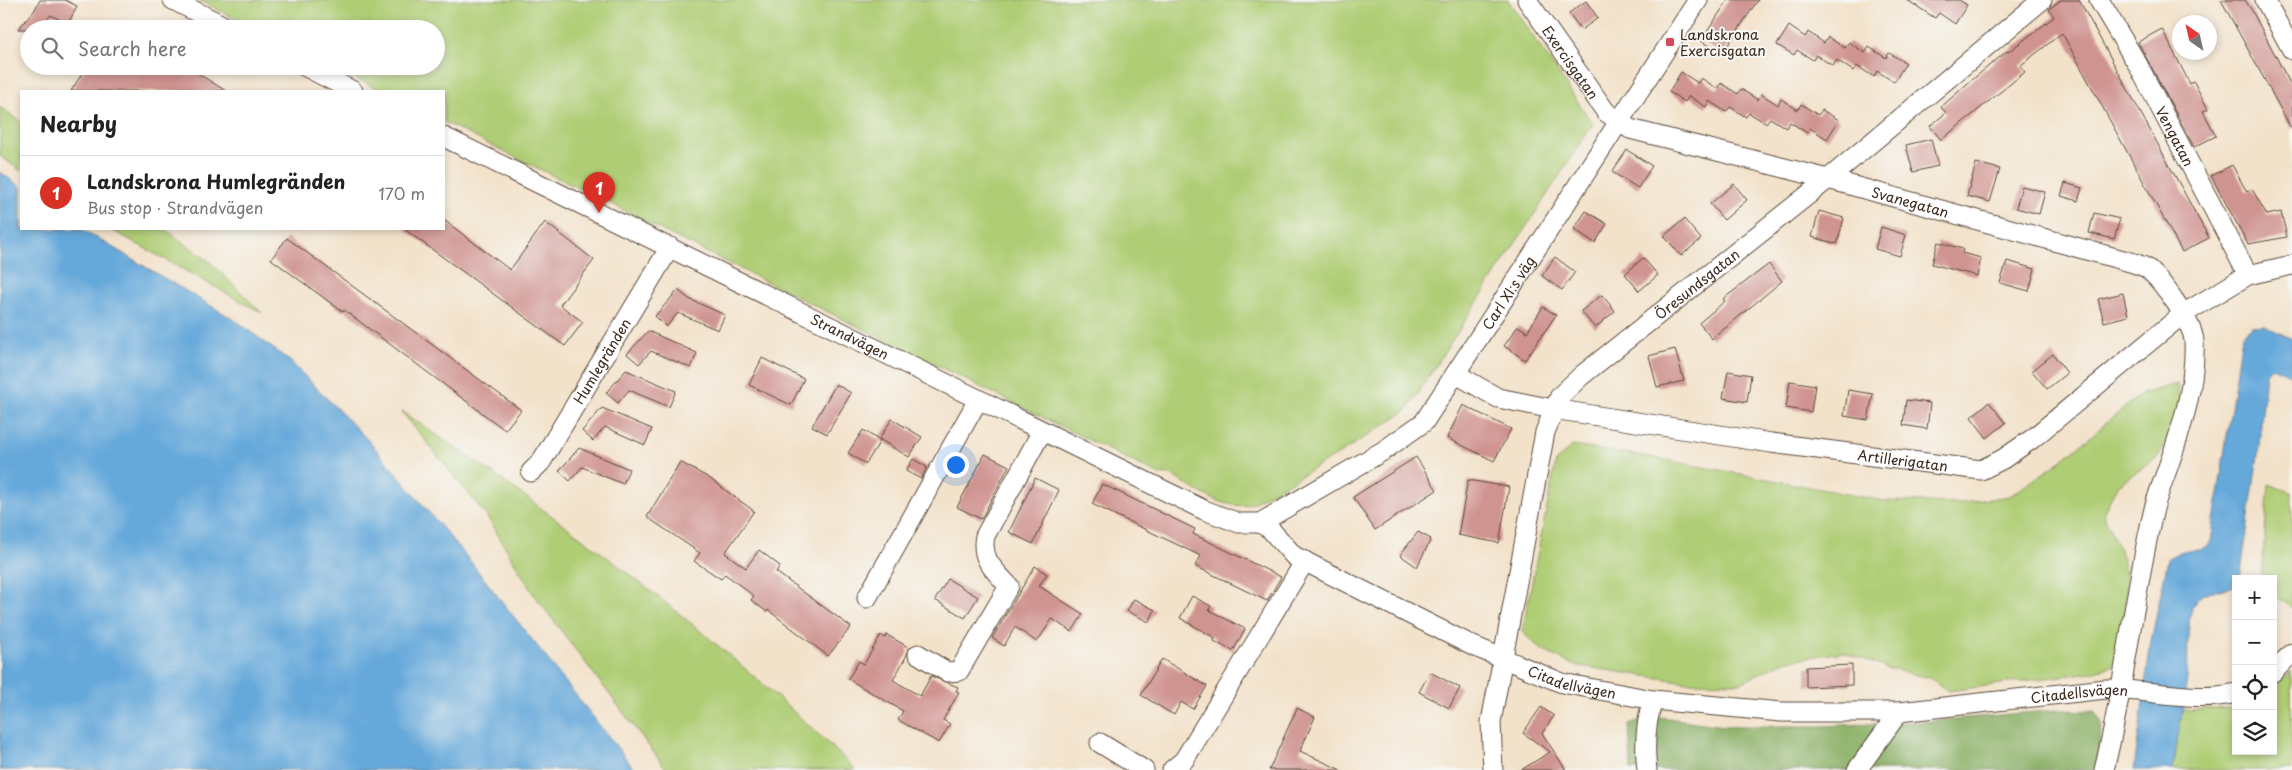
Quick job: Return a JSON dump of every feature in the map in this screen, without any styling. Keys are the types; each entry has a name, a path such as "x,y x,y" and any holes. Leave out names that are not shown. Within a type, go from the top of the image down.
{"street":[{"path":"173,0 212,20"},
{"name":"Exercisgatan","path":"1527,0 1606,112 1619,122"},
{"name":"Carl XI:s väg","path":"1260,523 1409,434 1424,422 1698,0"},
{"name":"Öresundsgatan","path":"1493,770 1491,722 1545,432 1560,396 1580,376 1828,179 2042,0"},
{"name":"Vengatan","path":"2098,0 2138,65 2248,274"},
{"path":"2265,0 2292,50"},
{"path":"322,75 351,90"},
{"name":"Svanegatan","path":"1619,122 1635,130 1828,179 2134,263 2147,268 2183,314 2194,339 2194,368 2170,464 2153,511 2132,614 2127,689 2104,770"},
{"name":"Strandvägen","path":"445,137 1204,510 1239,523 1260,523"},
{"name":"Humlegränden","path":"531,472 541,462 670,247"},
{"name":"Artillerigatan","path":"1456,374 1498,398 1553,409 1770,442 1981,470 2003,459 2032,438 2183,314 2248,274 2292,265"},
{"path":"868,598 978,400"},
{"path":"918,654 948,672 959,671 1009,586 986,558 983,548 985,536 1042,431"},
{"name":"Citadellvägen","path":"1260,523 1270,529 1294,556 1473,646 1562,683 1653,700 1782,712 1899,712 1924,709"},
{"path":"1172,770 1184,760 1305,561"},
{"path":"2277,668 2292,653"},
{"name":"Citadellsvägen","path":"1924,709 2036,695 2127,689 2192,696 2225,696 2232,694"},
{"path":"1647,770 1644,744 1647,718 1653,700"},
{"path":"1857,770 1899,712"},
{"path":"1100,744 1144,770"}],"green space":[{"path":"199,0 1508,0 1593,124 1407,410 1339,454 1251,504 1240,506 1230,505 1208,497 1169,474 1160,475 643,221 602,198 596,197 445,122 445,90 380,90 350,75 445,75 445,20 238,20"},
{"path":"0,107 20,121 20,170 0,156"},
{"path":"112,230 166,230 209,261 262,313"},
{"path":"2177,384 2182,408 2158,457 2117,486 2103,514 2122,556 2127,587 2119,664 2092,672 1948,691 1930,678 1886,668 1843,652 1784,661 1741,683 1686,682 1573,665 1542,650 1522,632 1556,461 1572,446 1650,457 1884,501 1962,503 2010,496 2061,461 2141,394"},
{"path":"401,411 520,493 637,580 749,672 856,770 667,770 534,595 486,515"},
{"path":"2269,484 2292,493 2292,608 2277,597 2277,575 2261,575"},
{"path":"2291,671 2292,770 2173,770 2182,710 2232,708 2232,755 2277,755 2277,686"},
{"path":"2058,710 2094,711 2102,723 2097,761 2093,770 1631,770 1629,724 1653,716 1724,726 1818,726 1919,722"}],"water":[{"path":"0,172 20,186 20,230 84,230 238,322 291,362 368,440 466,556 635,770 0,770"},
{"path":"2264,325 2292,339 2292,376 2272,367 2266,373 2258,455 2241,575 2232,575 2232,587 2209,592 2199,597 2192,609 2189,629 2187,679 2173,770 2134,770 2151,641 2168,559 2179,552 2207,548 2211,541 2242,336 2251,326"}],"building":[{"path":"40,0 65,0 77,6 70,20 60,20 51,15 47,20 26,20"},
{"path":"1728,0 1758,0 1722,54 1701,41"},
{"path":"1907,0 1959,0 1967,5 1955,24 1939,13 1935,18"},
{"path":"2061,0 2079,0 2209,238 2182,252 2062,33 2020,66 2025,72 1941,140 1930,126 1946,113 1941,107 1967,84 2007,51 2054,17 2049,9"},
{"path":"2221,0 2245,0 2251,9 2292,87 2292,130"},
{"path":"1586,1 1598,18 1581,30 1569,13"},
{"path":"1789,26 1805,37 1808,32 1824,43 1828,37 1845,48 1849,42 1865,53 1869,47 1886,58 1889,53 1906,63 1894,82 1877,71 1874,77 1857,66 1853,71 1837,60 1833,66 1816,55 1813,60 1797,50 1794,55 1777,45"},
{"path":"2162,29 2172,49 2172,60 2178,60 2190,84 2194,82 2208,109 2203,111 2216,136 2194,147 2138,42"},
{"path":"1681,72 1698,83 1701,78 1718,89 1721,83 1738,94 1741,89 1758,100 1761,94 1778,105 1781,99 1798,110 1801,104 1818,115 1822,110 1839,120 1827,139 1810,128 1807,133 1790,122 1786,128 1770,118 1766,123 1749,113 1746,117 1730,107 1726,112 1709,101 1706,107 1689,96 1685,102 1669,92"},
{"path":"81,75 200,75 224,90 72,90"},
{"path":"1931,139 1938,166 1913,172 1906,145"},
{"path":"1627,150 1652,166 1638,188 1612,172"},
{"path":"1976,163 2000,169 1990,202 1967,196"},
{"path":"2232,165 2247,192 2252,189 2267,215 2281,212 2287,237 2248,244 2211,176"},
{"path":"2065,183 2082,188 2078,201 2061,196"},
{"path":"1734,184 1747,200 1724,220 1710,204"},
{"path":"2022,186 2045,192 2039,214 2016,208"},
{"path":"1586,211 1607,224 1595,243 1574,229"},
{"path":"1819,211 1844,218 1837,244 1812,237"},
{"path":"2094,213 2120,219 2114,239 2089,233"},
{"path":"1684,219 1701,239 1681,256 1664,236"},
{"path":"445,221 510,270 545,222 594,260 560,305 583,322 565,346 405,230 445,230"},
{"path":"1881,227 1906,235 1900,256 1875,249"},
{"path":"287,238 521,410 505,430 344,310 343,312 271,259"},
{"path":"1938,242 1963,249 1962,253 1981,258 1977,276 1932,264"},
{"path":"1555,257 1575,272 1562,290 1542,276"},
{"path":"1643,258 1658,275 1639,291 1625,274"},
{"path":"2007,261 2035,269 2029,291 2000,283"},
{"path":"1769,264 1782,281 1712,339 1699,323 1725,301 1723,299"},
{"path":"678,290 689,299 725,315 718,330 678,313 666,327 655,316"},
{"path":"2123,293 2128,316 2104,322 2098,299"},
{"path":"1602,295 1615,311 1595,328 1581,311"},
{"path":"1543,307 1556,315 1525,360 1504,346 1518,326 1527,332"},
{"path":"648,331 697,353 691,368 651,351 639,364 627,354"},
{"path":"1675,349 1684,381 1657,387 1649,356"},
{"path":"2053,354 2067,373 2047,389 2032,371"},
{"path":"762,358 804,379 791,405 749,385"},
{"path":"626,370 676,391 669,407 629,390 618,403 606,393"},
{"path":"1728,371 1751,375 1747,402 1723,398"},
{"path":"1790,381 1815,385 1811,412 1786,408"},
{"path":"836,384 851,393 827,434 812,426"},
{"path":"1848,390 1873,394 1868,420 1844,416"},
{"path":"1906,400 1930,403 1927,429 1903,425"},
{"path":"1989,402 2006,423 1987,438 1971,417"},
{"path":"1463,405 1511,429 1494,461 1447,438"},
{"path":"602,408 652,429 645,445 605,427 593,441 582,431"},
{"path":"892,419 922,437 909,457 879,439"},
{"path":"863,430 880,441 866,464 848,453"},
{"path":"579,448 629,469 623,484 582,467 570,481 559,471"},
{"path":"985,454 1009,466 981,519 957,507"},
{"path":"1416,457 1437,490 1375,530 1353,497"},
{"path":"913,459 927,467 921,479 906,471"},
{"path":"680,462 709,478 754,511 725,553 746,568 759,550 780,566 776,572 851,627 828,656 768,610 767,612 751,600 754,596 725,574 721,579 694,561 700,553 647,517"},
{"path":"1035,478 1059,490 1033,544 1009,532"},
{"path":"1468,480 1509,487 1499,543 1458,535"},
{"path":"1102,484 1195,529 1193,534 1281,577 1267,601 1195,566 1201,556 1092,504"},
{"path":"1418,532 1431,539 1417,567 1400,555"},
{"path":"1035,566 1047,574 1039,586 1083,614 1072,632 1052,619 1037,642 1015,627 1004,646 992,638"},
{"path":"948,579 978,597 965,618 935,600"},
{"path":"1192,596 1211,606 1209,610 1245,629 1233,651 1214,641 1215,638 1180,618"},
{"path":"1134,599 1155,610 1149,622 1127,611"},
{"path":"881,635 885,638 887,635 908,647 907,655 893,680 920,696 931,676 958,687 956,691 959,692 943,720 950,724 939,743 898,720 903,711 848,679 859,661 864,664"},
{"path":"1162,659 1207,686 1193,709 1181,702 1174,715 1141,695"},
{"path":"1852,665 1852,685 1806,687 1806,667"},
{"path":"1430,672 1460,688 1449,708 1419,692"},
{"path":"1541,707 1554,716 1542,733 1566,770 1521,770 1550,752 1523,733"},
{"path":"1297,708 1315,717 1300,751 1341,770 1269,770"}],"place":[{"name":"Landskrona Exercisgatan","path":"1670,42"},
{"name":"Landskrona Humlegränden","path":"599,213"}]}
